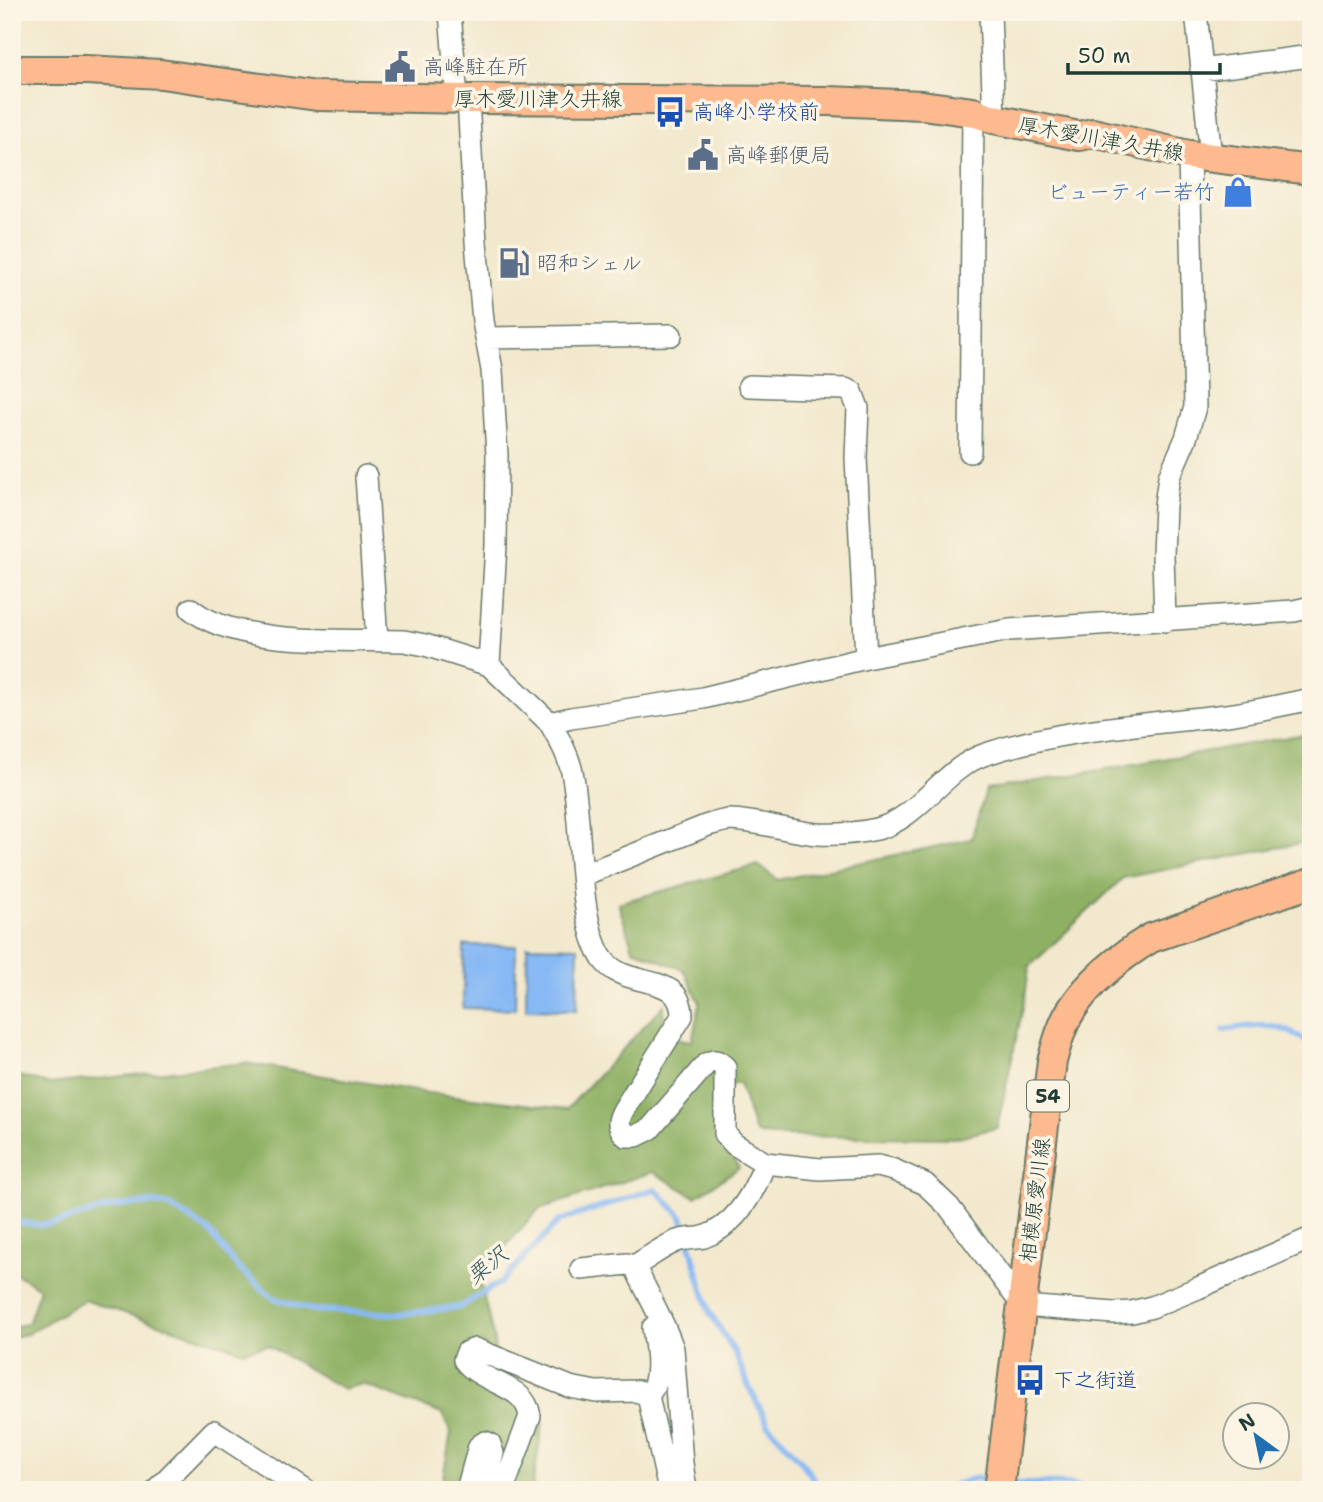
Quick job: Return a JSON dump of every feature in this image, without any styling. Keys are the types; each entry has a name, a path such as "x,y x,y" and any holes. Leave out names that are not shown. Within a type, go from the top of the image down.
{"main road":[{"name":"厚木愛川津久井線","path":"12,70 161,74 317,96 829,100 922,104 1079,135 1093,133 1200,156 1311,170"},
{"name":"相模原愛川線","path":"999,1490 1052,1061 1059,1035 1072,1009 1104,972 1128,952 1151,939 1311,883"}],"street":[{"path":"450,12 462,99 486,338 492,370 497,455 496,545 489,666"},
{"path":"970,452 990,12"},
{"path":"1165,621 1163,555 1168,487 1195,407 1201,70 1196,12"},
{"path":"1201,70 1311,56"},
{"path":"486,338 570,327 671,335"},
{"path":"749,386 845,389 855,397 858,408 856,458 866,658"},
{"path":"366,476 377,640"},
{"path":"550,723 703,698 866,658 1009,630 1165,621 1294,611 1311,607"},
{"path":"191,608 200,616 227,628 252,635 377,640 425,645 489,666 550,723 567,753 573,774 583,874 595,946 604,961 621,974 673,991 682,1003 682,1016 618,1120 619,1128 626,1136 636,1136 650,1129 706,1064 713,1060 719,1061 724,1067 725,1133 734,1144 765,1163 820,1169 878,1166 911,1176 949,1206 1023,1306 1132,1312 1186,1293 1311,1238"},
{"path":"583,874 708,825 729,820 819,834 845,834 878,828 910,810 953,772 983,755 1080,731 1230,715 1311,699"},
{"path":"635,1267 677,1241 704,1237 730,1222 759,1180 765,1163"},
{"path":"581,1269 627,1264 635,1267 668,1333 673,1349 686,1490"},
{"path":"648,1396 653,1390 657,1357 653,1328 661,1321"},
{"path":"503,1490 530,1416 528,1405 522,1396 472,1371 464,1360 467,1352 475,1349 570,1387 596,1392 638,1391 648,1396"},
{"path":"648,1396 669,1490"},
{"path":"156,1490 214,1431 305,1490"},
{"path":"467,1490 479,1446 485,1443 490,1444 493,1453 484,1490"}],"green space":[{"path":"1311,733 1311,841 1123,878 1029,967 1025,998 997,1128 954,1138 772,1136 755,1133 739,1083 716,1089 724,1141 739,1168 695,1197 653,1172 539,1209 479,1277 494,1339 497,1377 543,1423 532,1490 441,1490 451,1432 442,1414 362,1384 343,1389 267,1345 243,1351 84,1300 27,1334 12,1337 12,1327 28,1324 40,1288 12,1272 12,1074 49,1084 245,1063 428,1093 567,1109 664,1005 662,1036 692,1041 700,1003 684,970 633,949 618,903 758,865 778,880 971,839 986,790"}],"water":[{"path":"464,945 516,946 515,1009 463,1008"},
{"path":"527,946 578,947 577,1010 526,1009"}],"waterway":[{"path":"1224,1030 1269,1026 1289,1032 1311,1044"},
{"name":"栗沢","path":"12,1221 39,1225 56,1223 115,1206 154,1203 170,1206 208,1230 237,1267 274,1298 312,1310 399,1314 460,1307 501,1282 559,1221 655,1189 682,1217 709,1311 735,1353 769,1426 802,1462 821,1490"},
{"name":"栗沢","path":"940,1490 975,1478 992,1480"},
{"name":"栗沢","path":"1006,1483 1071,1484 1091,1490"}],"place":[{"name":"高峰駐在所","path":"400,67"},
{"name":"高峰小学校前","path":"670,112"},
{"name":"高峰郵便局","path":"703,155"},
{"name":"ビューティー若竹","path":"1238,192"},
{"name":"昭和シェル","path":"514,263"},
{"name":"下之街道","path":"1030,1380"}]}
